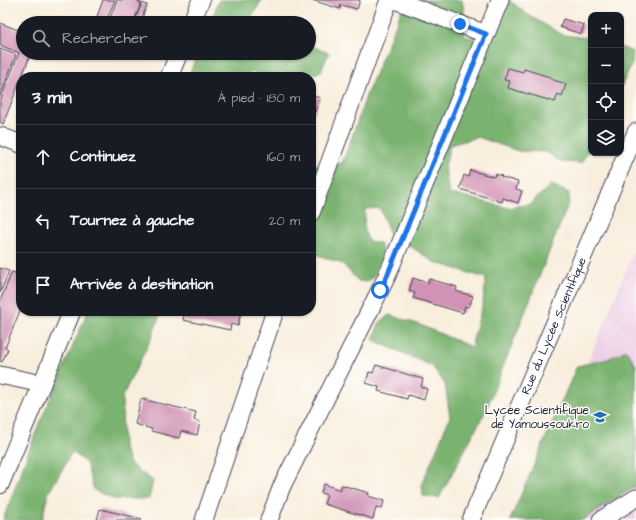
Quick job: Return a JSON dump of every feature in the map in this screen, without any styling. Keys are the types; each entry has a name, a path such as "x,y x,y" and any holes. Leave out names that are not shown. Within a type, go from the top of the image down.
{"street":[{"path":"194,16 201,0"},
{"path":"316,199 389,0"},
{"path":"395,0 486,34"},
{"path":"269,520 282,486 387,276 500,0"},
{"path":"171,72 176,60"},
{"name":"Rue du Lycée Scientifique","path":"471,520 636,132"},
{"path":"0,136 16,142"},
{"path":"0,485 70,316"},
{"path":"204,520 273,316"},
{"path":"0,375 42,384"},
{"path":"601,520 636,498"}],"shaded area":[{"name":"Lycée Scientifique de Yamoussoukro","path":"636,246 636,520 522,520 608,314"}],"green space":[{"path":"219,0 262,0 252,16 213,16"},
{"path":"406,0 462,0 465,36 472,38 501,0 509,0 528,15 563,35 588,38 588,151 581,163 561,162 547,152 518,151 478,137 450,145 445,167 449,194 508,208 530,204 551,185 569,193 569,202 485,412 439,498 423,496 422,484 450,417 445,384 432,366 373,340 379,323 389,315 418,324 471,347 483,303 486,278 434,262 389,232 380,208 365,209 364,230 369,242 380,243 383,253 377,272 368,282 358,281 343,264 318,255 316,249 316,164 318,167 342,163 366,96"},
{"path":"316,48 329,53 321,71 316,73 316,72 190,72 195,60 316,60"},
{"path":"624,48 633,52 632,63 624,80"},
{"path":"86,316 159,316 152,337 122,397 123,446 130,464 153,481 149,499 113,499 94,490 86,463 72,452 48,494 42,520 3,520 37,429"},
{"name":"Lycée Scientifique de Yamoussoukro","path":"626,350 636,365 636,486 583,520 510,520 577,366 608,359"}],"building":[{"path":"103,0 115,0 108,16 97,16"},
{"path":"117,0 139,0 138,2 141,3 136,16 111,16"},
{"path":"312,0 360,0 357,9 341,5 340,9"},
{"path":"142,3 147,5 143,16 137,16"},
{"path":"563,19 584,25 581,34 560,27"},
{"path":"0,23 16,29 16,52 0,45"},
{"path":"0,49 16,55 0,96"},
{"path":"16,60 28,60 24,72 16,72 16,91 3,124 0,122 0,101"},
{"path":"508,68 523,72 524,69 550,77 550,79 566,84 562,96 558,94 555,102 508,88 510,81 504,80"},
{"path":"316,97 320,98 316,109"},
{"path":"470,170 494,177 495,174 518,182 516,189 522,191 518,203 503,198 502,202 460,189 464,175 468,177"},
{"path":"0,268 9,271 0,293"},
{"path":"12,272 16,273 16,316 18,316 5,348 8,349 2,362 0,361 0,301"},
{"path":"413,278 428,283 429,279 457,287 456,291 473,296 469,307 465,306 463,313 413,298 415,293 409,291"},
{"path":"184,316 240,316 238,326 231,324 230,330 183,320"},
{"path":"376,365 423,379 421,387 427,389 424,400 408,395 407,399 378,391 379,387 366,383 369,372 373,373"},
{"path":"141,399 196,412 194,420 200,422 197,435 181,431 179,438 151,431 152,429 135,424"},
{"path":"324,484 340,490 342,485 369,493 368,496 384,501 382,509 376,507 373,519 324,504 327,495 321,493"},
{"path":"100,509 142,519 142,520 97,520"}],"place":[{"name":"Lycée Scientifique de Yamoussoukro","path":"600,417"}],"route":[{"path":"380,290 486,34 460,24"}]}
